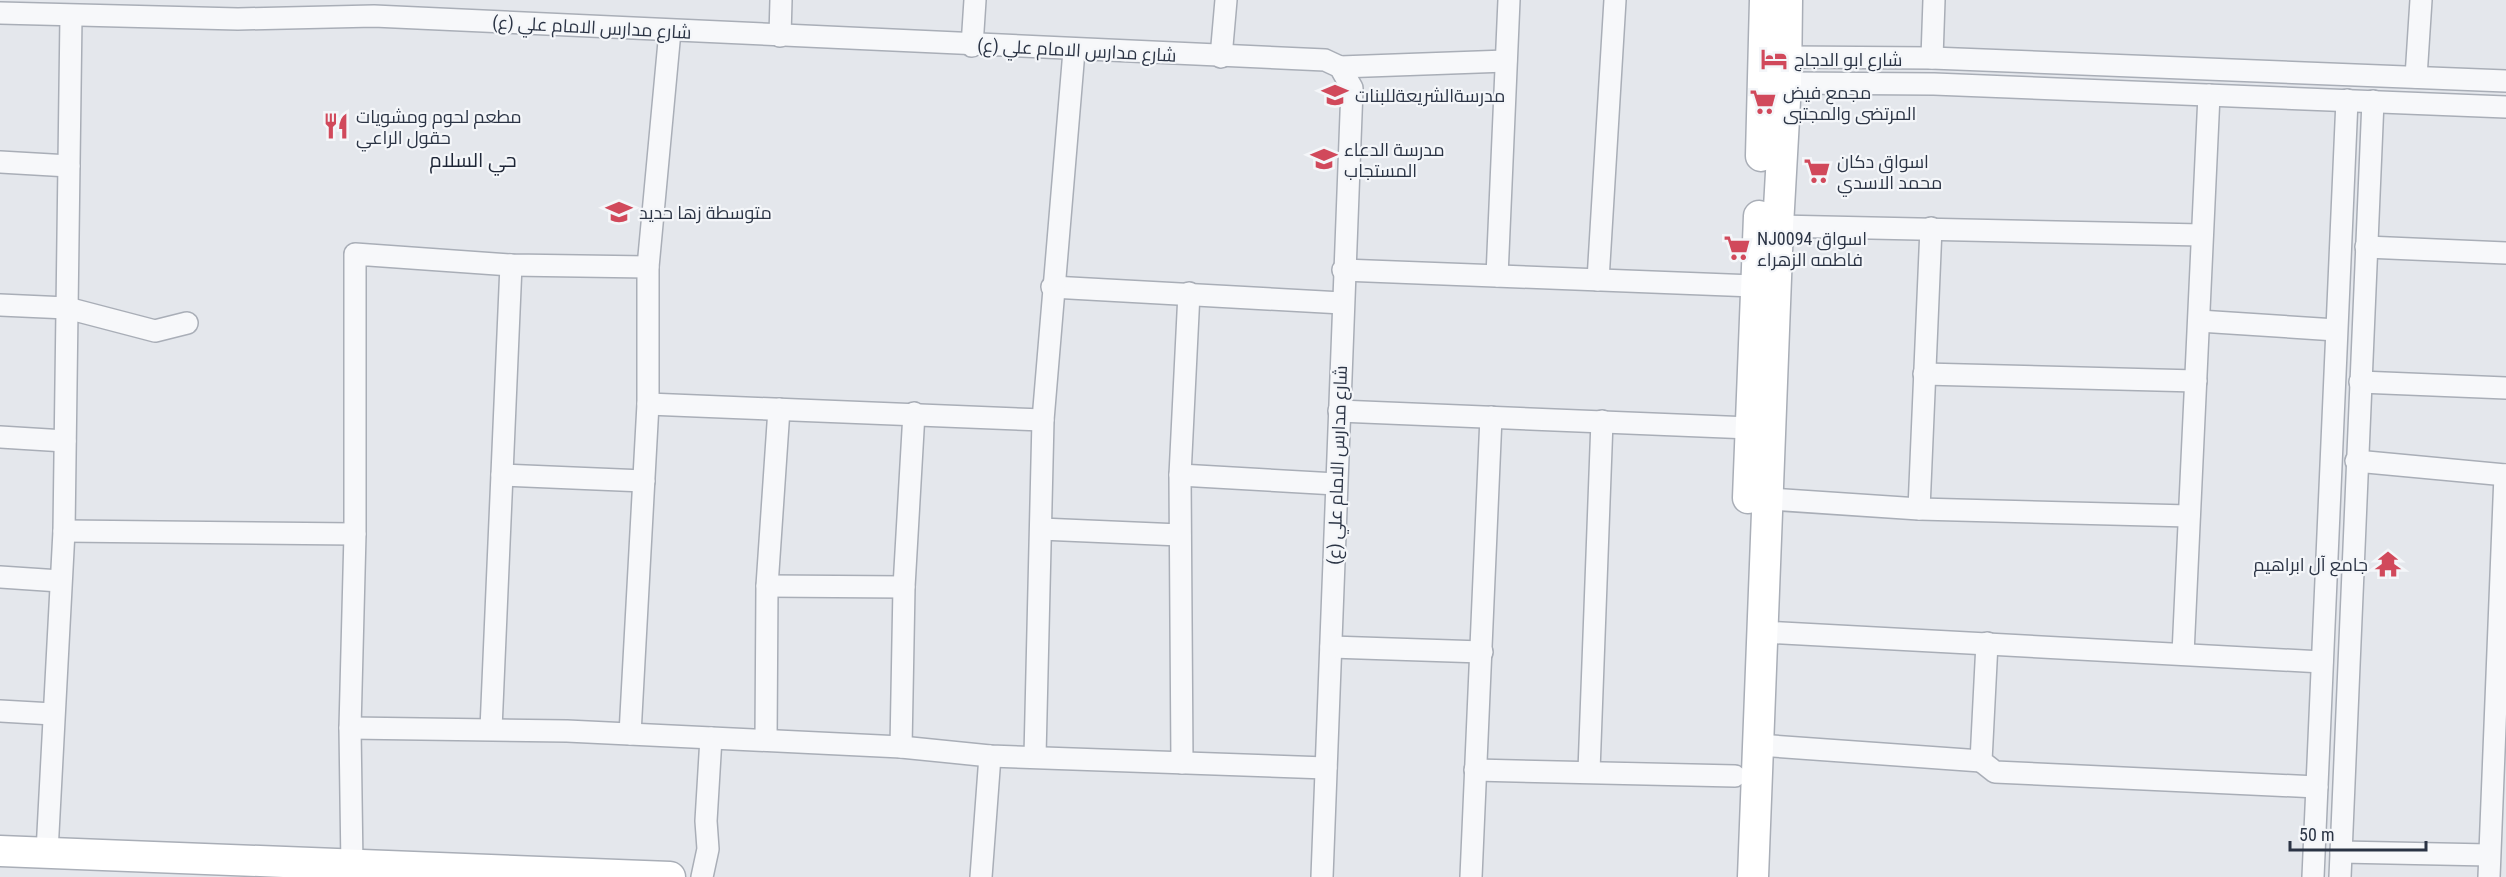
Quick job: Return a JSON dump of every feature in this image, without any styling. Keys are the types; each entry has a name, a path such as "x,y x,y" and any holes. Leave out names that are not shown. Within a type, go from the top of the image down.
{"street":[{"path":"780,36 781,0"},
{"path":"972,46 975,0"},
{"path":"1221,57 1226,0"},
{"path":"1497,276 1509,0"},
{"path":"1598,280 1615,0"},
{"path":"1753,877 1736,776 1754,286 1765,81 1765,0"},
{"path":"1732,877 1758,745 1787,0"},
{"path":"1932,58 1934,0"},
{"path":"2416,77 2421,0"},
{"name":"شارع مدارس الامام علي (ع)","path":"0,13 72,16 238,9 375,8 670,31 1074,51 1325,60 1340,67 1352,88 1343,270 1322,877"},
{"path":"46,852 64,531 72,16"},
{"path":"630,734 648,404 648,267 670,31"},
{"path":"1035,756 1043,420 1052,287 1074,51"},
{"path":"1786,70 1932,58 2506,81"},
{"path":"1340,67 1506,61"},
{"path":"1786,70 1934,84 2506,107"},
{"path":"2183,654 2209,95"},
{"path":"2313,877 2347,100"},
{"path":"2340,877 2373,101"},
{"path":"0,162 69,166"},
{"path":"1778,226 2202,235"},
{"path":"1918,509 1931,228"},
{"path":"2366,247 2506,253"},
{"path":"352,866 350,728 355,534 355,254 511,265 648,267"},
{"path":"491,729 511,265"},
{"path":"1343,270 1754,286"},
{"path":"1052,287 1342,303"},
{"path":"1182,763 1180,475 1189,293"},
{"path":"0,305 67,308 155,331 187,323"},
{"path":"2199,321 2336,330"},
{"path":"1924,374 2196,381"},
{"path":"2360,382 2506,388"},
{"path":"648,404 1043,420"},
{"path":"766,740 767,586 779,409"},
{"path":"1339,411 1750,428"},
{"path":"901,747 904,587 914,413"},
{"path":"1471,877 1491,417"},
{"path":"1589,771 1602,422"},
{"path":"0,437 65,441"},
{"path":"2356,461 2505,475 2499,770 2488,877"},
{"path":"502,475 644,481"},
{"path":"1180,475 1336,484"},
{"path":"1769,499 1918,509 2189,516"},
{"path":"1041,529 1180,535"},
{"path":"64,531 355,534"},
{"path":"0,577 60,581"},
{"path":"767,586 904,587"},
{"path":"1763,632 2322,662"},
{"path":"1981,761 1988,643"},
{"path":"1331,647 1482,652"},
{"path":"0,711 53,714"},
{"path":"350,728 491,729 630,734 901,747 990,756 1326,768"},
{"path":"702,877 708,849 706,821 711,738"},
{"path":"1758,745 1981,761 1995,772 2317,787"},
{"path":"981,877 990,756"},
{"path":"1475,770 1736,776"},
{"path":"0,851 670,877"},
{"path":"2341,852 2489,855"}],"place":[{"name":"شارع ابو الدجاج","path":"1774,59"},
{"name":"مدرسةالشريعةللبنات","path":"1335,95"},
{"name":"مجمع فيض المرتضى والمجتبى","path":"1763,102"},
{"name":"مطعم لحوم ومشويات حقول الراعي","path":"336,126"},
{"name":"مدرسة الدعاء المستجاب","path":"1324,159"},
{"name":"اسواق دكان محمد الاسدي","path":"1817,171"},
{"name":"متوسطة زها حديد","path":"619,212"},
{"name":"NJ0094 اسواق فاطمه الزهراء","path":"1737,248"},
{"name":"جامع آل ابراهيم","path":"2388,564"}],"district":[{"name":"حي السلام","path":"473,160"}]}
